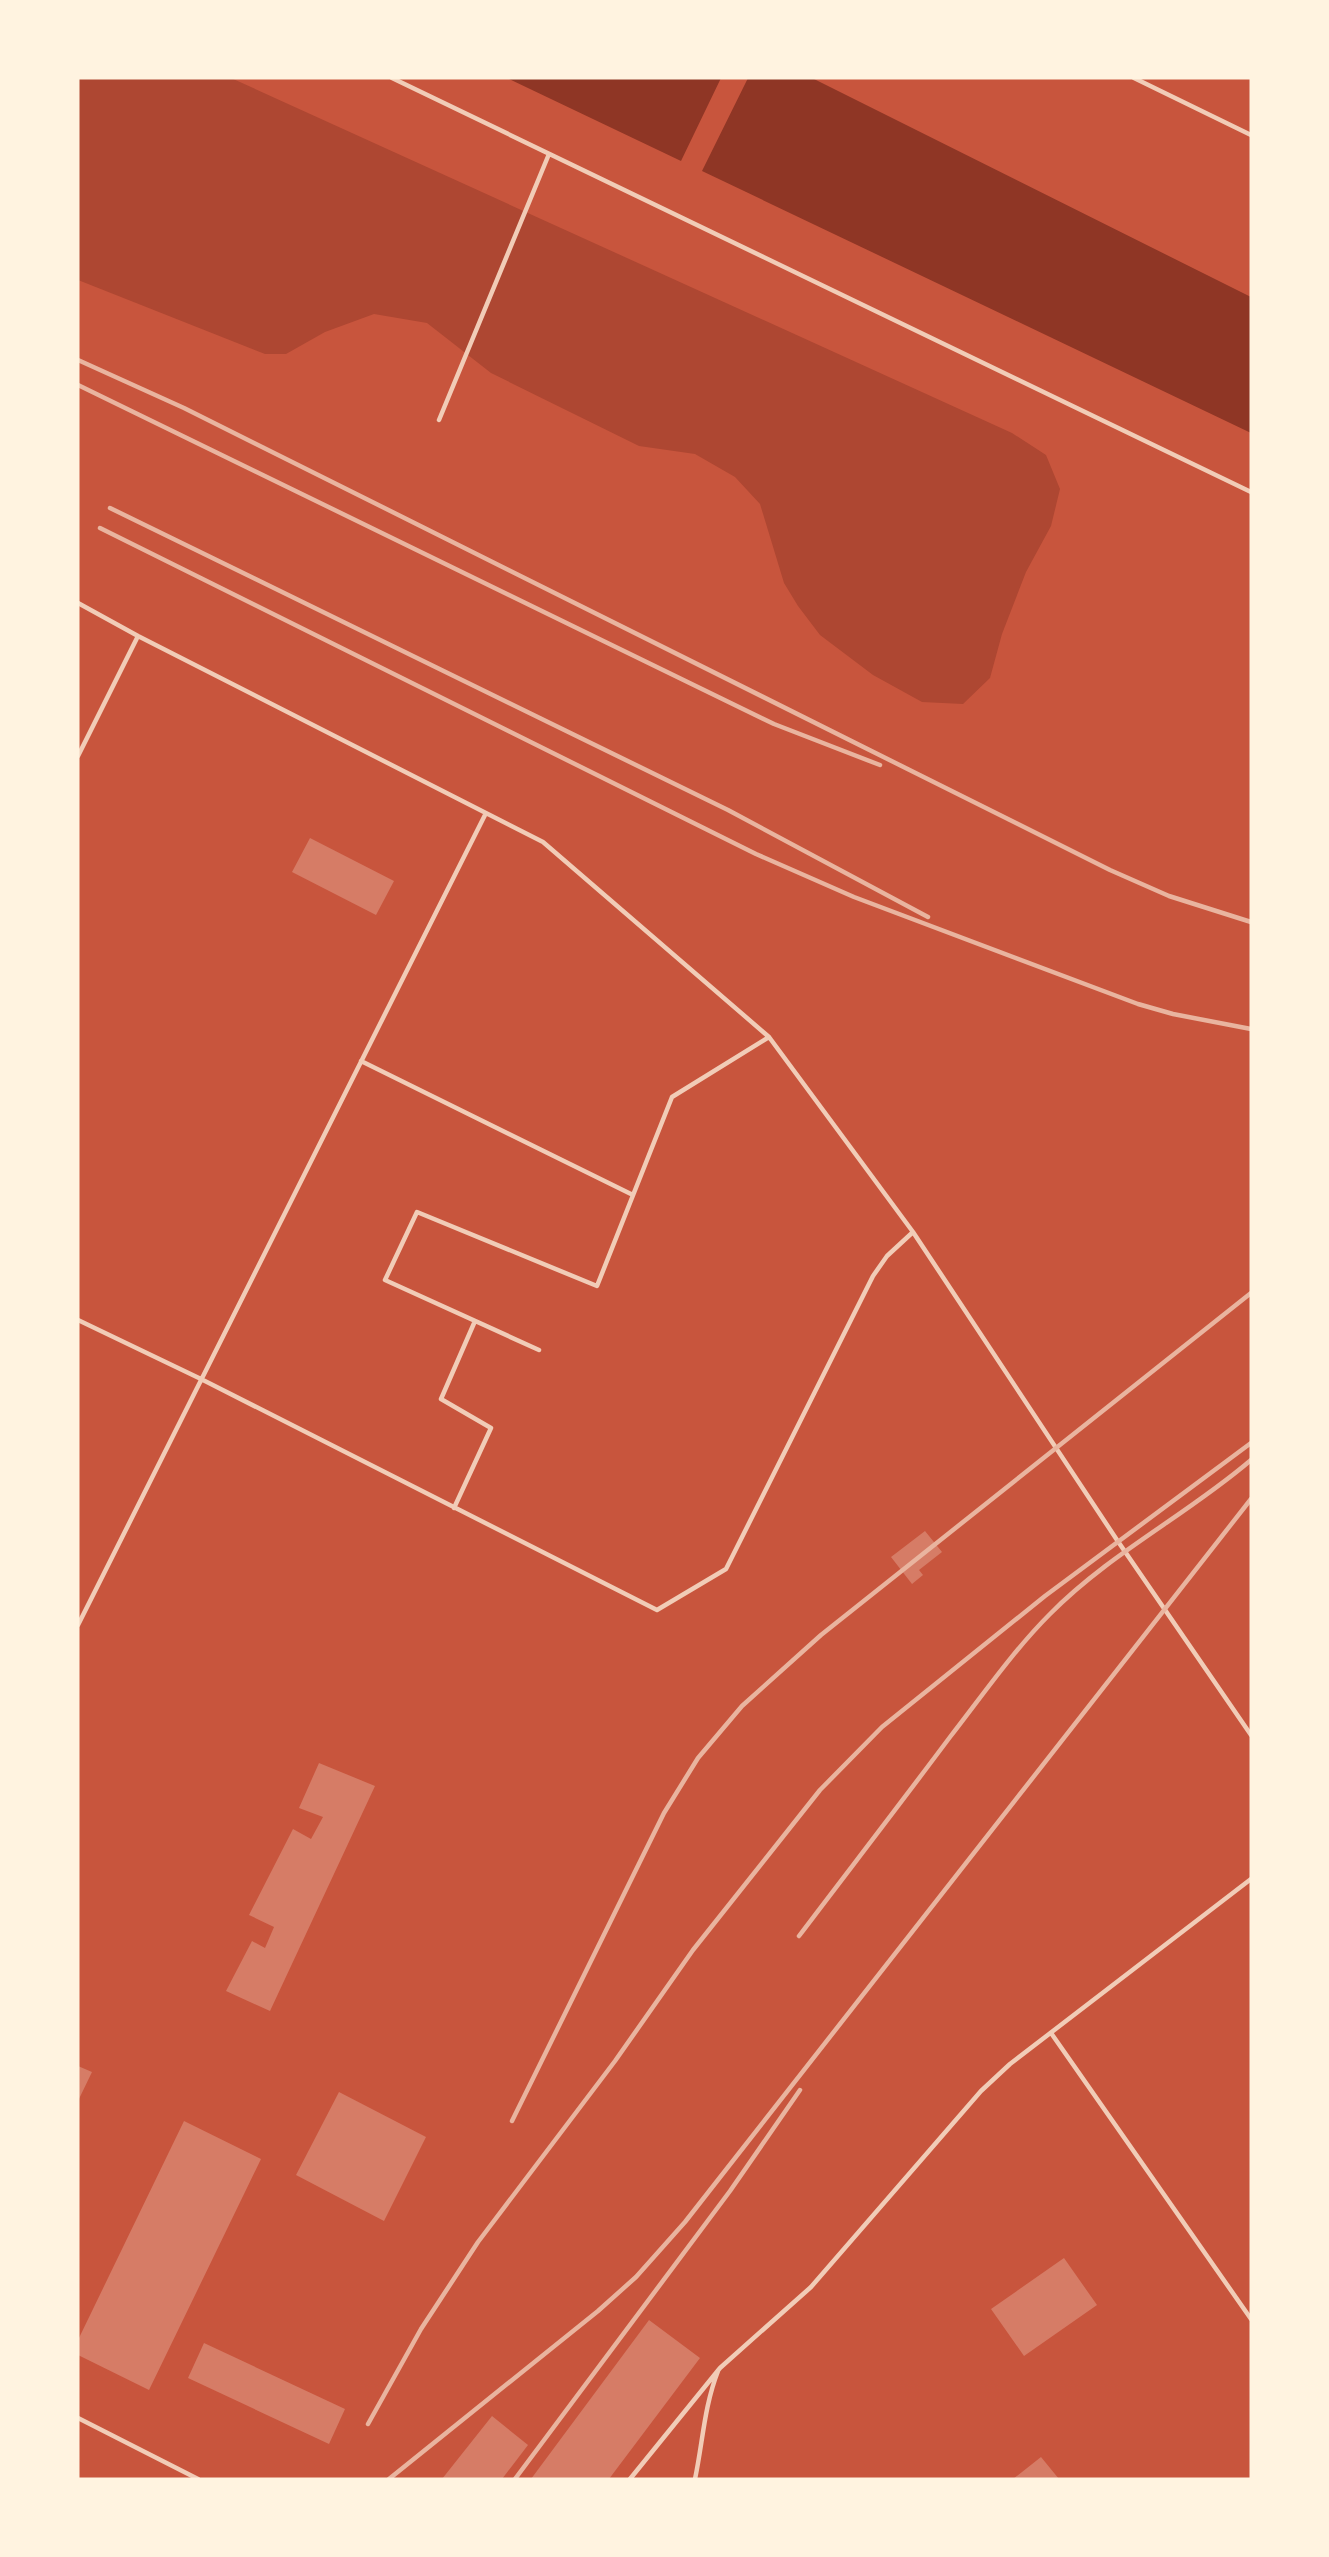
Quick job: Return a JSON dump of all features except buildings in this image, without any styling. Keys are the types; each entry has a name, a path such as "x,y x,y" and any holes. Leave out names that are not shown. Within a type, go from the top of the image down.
{"lane":[{"path":"392,78 1251,492"},
{"path":"1134,78 1251,135"},
{"path":"439,420 549,154"},
{"path":"78,603 138,636 543,842 769,1036 913,1232 1117,1540 1251,1735"},
{"path":"78,756 138,636"},
{"path":"78,1625 486,813"},
{"path":"539,1350 385,1280 417,1212 597,1286 672,1097 769,1036"},
{"path":"361,1061 633,1195"},
{"path":"78,1320 201,1379 657,1610 726,1569 873,1276 886,1256 913,1232"},
{"path":"454,1508 491,1428 441,1399 475,1321"},
{"path":"630,2479 720,2368 811,2287 981,2091 1010,2064 1251,1879"},
{"path":"1051,2033 1251,2319"},
{"path":"695,2479 704,2419 710,2393 720,2368"},
{"path":"78,2418 198,2479"}],"shaded area":[{"path":"78,78 231,78 1012,433 1046,455 1060,489 1051,526 1026,572 1002,634 990,678 963,704 922,702 873,675 820,635 798,606 784,583 760,504 735,477 695,454 639,446 491,373 427,323 374,314 325,332 286,354 265,354 78,280"},
{"path":"507,78 721,78 681,161"},
{"path":"748,78 812,78 1251,297 1251,433 702,171"}],"railway":[{"path":"78,360 184,408 1110,870 1169,896 1251,922"},
{"path":"78,385 774,724 880,765"},
{"path":"110,508 728,810 928,917"},
{"path":"100,528 756,854 854,897 1138,1004 1173,1014 1251,1029"},
{"path":"512,2121 664,1813 698,1758 742,1706 821,1635 1251,1293"},
{"path":"368,2424 421,2329 478,2242 615,2061 693,1950 820,1790 882,1727 1045,1596 1251,1443"},
{"path":"799,1936 998,1674 1036,1628 1073,1592 1098,1572 1201,1499 1251,1460"},
{"path":"389,2479 598,2311 636,2277 685,2222 1251,1499"},
{"path":"515,2479 730,2191 800,2090"}]}
